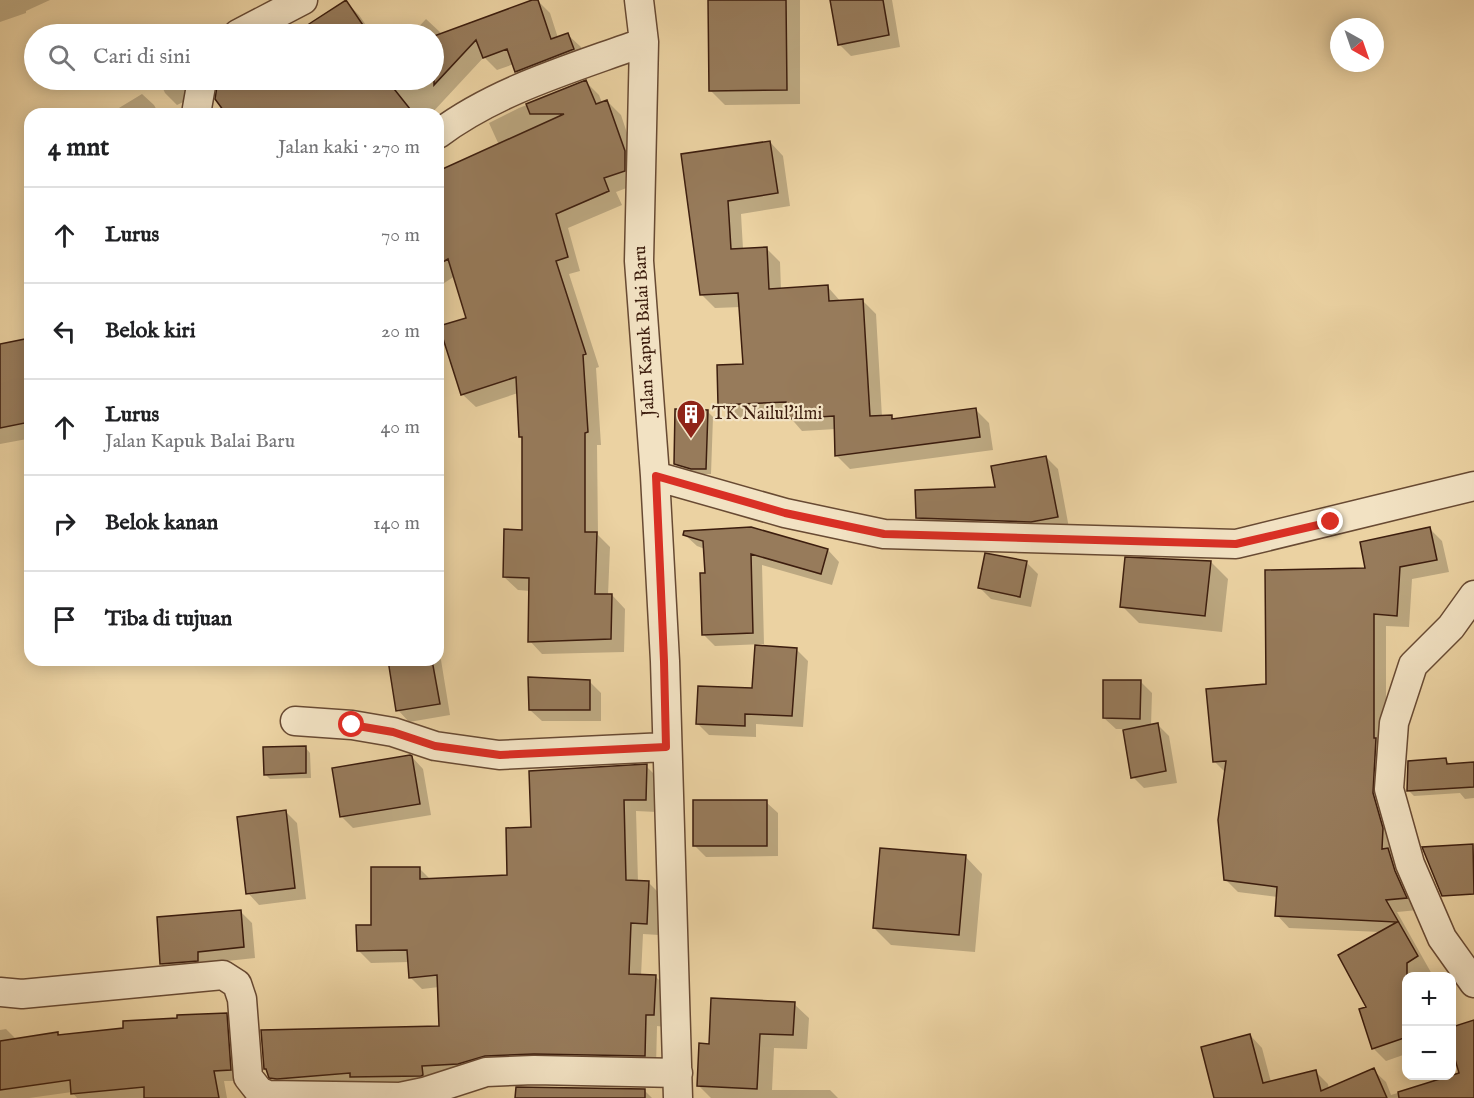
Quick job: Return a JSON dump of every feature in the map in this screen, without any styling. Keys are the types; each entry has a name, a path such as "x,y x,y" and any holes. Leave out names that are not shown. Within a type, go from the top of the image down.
{"street":[{"path":"257,24 303,0"},
{"name":"Jalan Kapuk Balai Baru","path":"639,0 644,42 639,261 656,476 678,1086"},
{"path":"444,130 490,101 644,42"},
{"path":"197,108 200,90"},
{"path":"656,476 785,513 884,534 1236,544 1474,486"},
{"path":"1474,595 1451,627 1413,665 1394,723 1389,789 1410,864 1442,938 1474,983"},
{"path":"295,721 393,732 435,746 500,755 666,747"},
{"path":"0,992 22,994 223,975 237,984 242,999 248,1077 259,1091 268,1095 400,1097 424,1092 486,1072 534,1070 678,1086"}],"building":[{"path":"346,0 362,24 309,24"},
{"path":"532,0 538,0 551,39 568,33 574,49 515,72 507,49 483,58 476,40 444,74 444,32"},
{"path":"708,0 786,0 787,90 709,91"},
{"path":"830,0 883,0 889,35 838,45"},
{"path":"586,80 596,104 607,100 625,151 625,171 604,178 609,191 556,214 568,257 556,261 586,354 583,355 588,432 585,433 585,532 597,532 595,594 612,594 611,639 528,642 529,578 503,577 504,529 522,530 522,437 519,437 516,377 461,395 444,342 444,325 466,318 448,259 444,261 444,168 564,114 530,114 526,104"},
{"path":"216,90 395,90 409,108 222,108 215,99"},
{"path":"770,141 778,193 728,201 731,249 767,247 769,289 828,285 829,301 863,299 870,416 892,415 892,419 976,408 980,437 835,456 834,416 787,419 786,402 718,405 717,365 743,364 738,293 700,295 681,154"},
{"path":"24,339 24,423 0,428 0,344"},
{"name":"TK Nailul'ilmi","path":"675,409 708,410 706,469 691,469 674,464"},
{"path":"1046,456 1058,517 1031,522 916,518 915,490 995,487 991,466"},
{"path":"751,527 828,549 821,574 751,554 753,633 702,635 700,573 705,573 703,541 683,535 684,531"},
{"path":"1430,527 1437,560 1400,567 1397,616 1374,614 1374,738 1376,738 1373,793 1383,828 1382,849 1388,848 1407,898 1386,900 1418,956 1407,963 1407,972 1402,972 1402,1039 1372,1049 1359,1009 1366,1007 1338,955 1397,922 1275,916 1277,887 1224,880 1218,820 1226,761 1213,762 1206,689 1266,684 1265,570 1365,568 1360,542"},
{"path":"985,553 1027,561 1020,597 978,588"},
{"path":"1125,557 1211,561 1205,616 1120,607"},
{"path":"755,645 797,648 792,716 745,714 745,726 696,724 698,686 752,688"},
{"path":"389,666 433,666 440,704 396,711"},
{"path":"528,677 590,680 590,710 529,710"},
{"path":"1103,680 1141,680 1140,719 1103,718"},
{"path":"1158,723 1166,771 1131,778 1123,730"},
{"path":"306,746 306,773 264,775 263,747"},
{"path":"410,755 420,804 340,817 332,768"},
{"path":"1446,758 1447,764 1474,762 1474,787 1407,791 1408,761"},
{"path":"647,764 646,800 624,800 626,880 649,881 647,924 631,923 629,974 656,975 654,1015 646,1015 645,1056 534,1054 485,1056 458,1064 422,1066 423,1075 421,1076 350,1077 350,1073 269,1078 264,1069 261,1030 439,1026 437,975 409,978 407,950 357,951 356,925 371,925 371,867 420,867 420,879 507,875 506,828 531,827 529,771"},
{"path":"693,800 767,800 767,846 693,846"},
{"path":"286,810 295,888 246,894 237,817"},
{"path":"1473,844 1474,894 1442,896 1422,847"},
{"path":"880,848 966,855 959,935 873,928"},
{"path":"241,910 244,947 198,952 198,961 160,964 157,917"},
{"path":"711,998 795,1002 793,1035 760,1034 757,1089 697,1086 699,1043 709,1044"},
{"path":"227,1013 231,1070 214,1071 219,1098 144,1098 144,1087 71,1094 70,1080 0,1090 0,1041 58,1032 58,1035 123,1028 123,1021 177,1018 177,1015"},
{"path":"1474,1020 1474,1098 1399,1098 1398,1092 1437,1080 1456,1080 1456,1074 1459,1073 1456,1063 1456,1026"},
{"path":"1250,1034 1263,1083 1316,1070 1321,1091 1374,1068 1387,1098 1214,1098 1201,1047"},
{"path":"516,1087 645,1089 645,1098 515,1098"}],"place":[{"name":"TK Nailul'ilmi","path":"691,440"}],"route":[{"path":"352,725 393,732 435,746 500,755 666,747 656,476 785,513 884,534 1067,541 1236,544 1331,522"}]}
